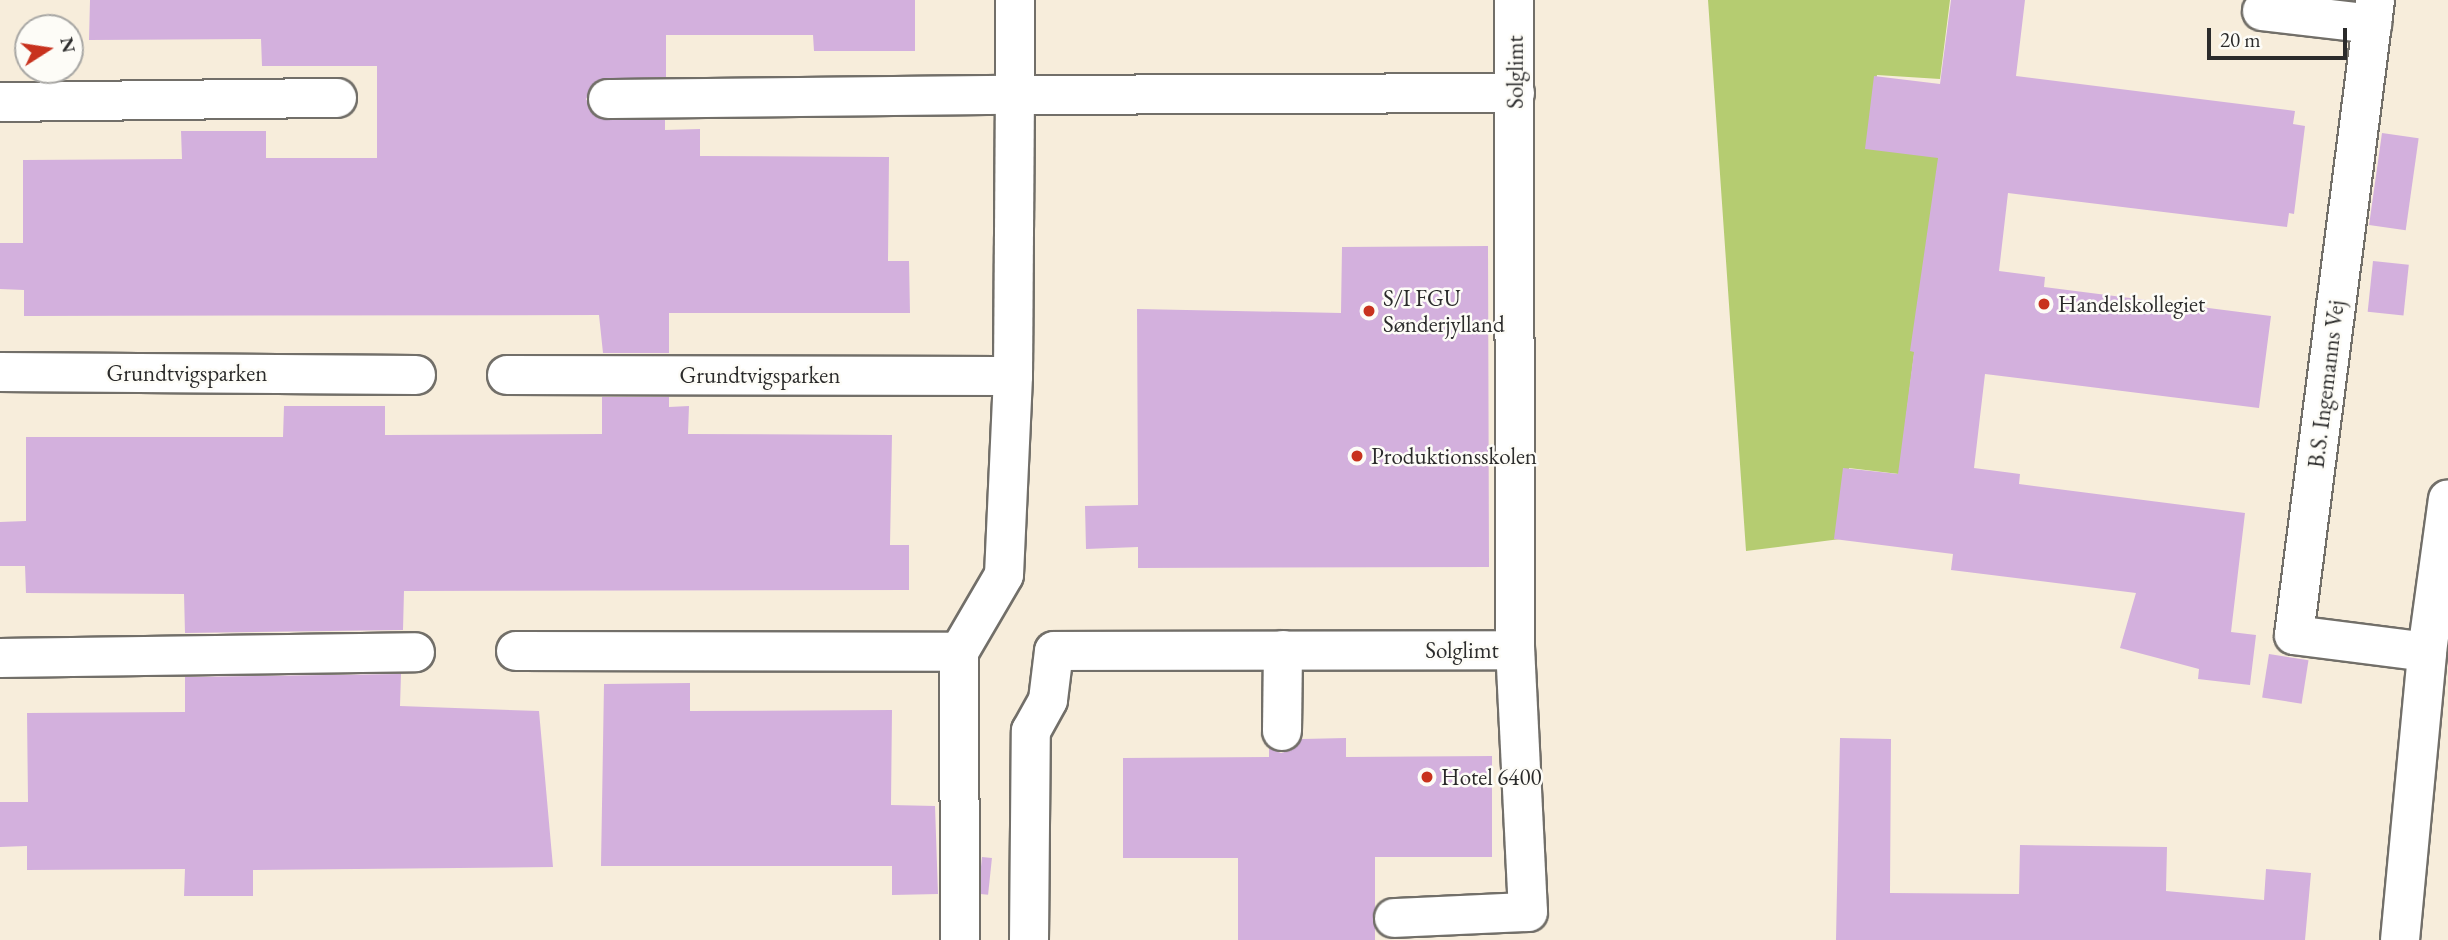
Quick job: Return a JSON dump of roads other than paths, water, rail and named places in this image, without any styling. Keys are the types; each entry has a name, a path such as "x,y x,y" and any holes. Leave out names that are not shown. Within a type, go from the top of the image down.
{"street":[{"path":"960,940 959,652 1004,575 1013,376 1015,0"},
{"name":"Solglimt","path":"1029,940 1031,731 1048,700 1054,651 1515,650 1514,0"},
{"path":"2262,11 2374,12"},
{"name":"B.S. Ingemanns Vej","path":"2374,12 2294,635 2427,652"},
{"path":"608,99 1515,93"},
{"path":"0,102 337,98"},
{"name":"Grundtvigsparken","path":"0,372 416,375"},
{"name":"Grundtvigsparken","path":"508,375 1013,376"},
{"path":"2400,940 2427,652 2448,499"},
{"path":"1282,731 1283,650"},
{"path":"1394,918 1528,912 1515,650"},
{"path":"0,658 415,652"},
{"path":"516,652 959,652"}],"place":[{"name":"Handelskollegiet","path":"2044,304"},
{"name":"S/I FGU Sønderjylland","path":"1369,311"},
{"name":"Produktionsskolen","path":"1357,456"},
{"name":"Hotel 6400","path":"1427,777"}]}
